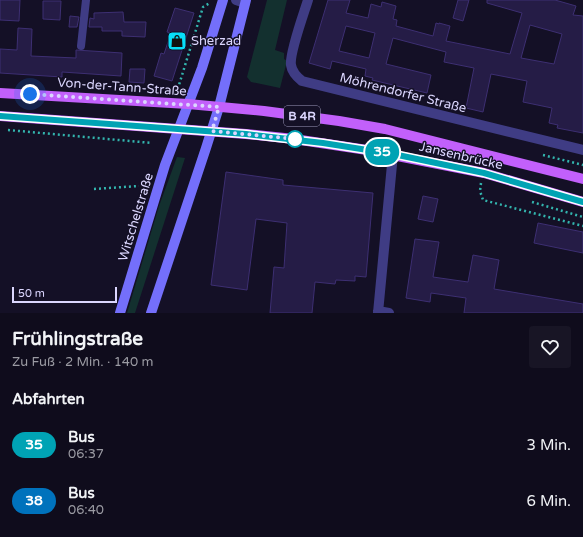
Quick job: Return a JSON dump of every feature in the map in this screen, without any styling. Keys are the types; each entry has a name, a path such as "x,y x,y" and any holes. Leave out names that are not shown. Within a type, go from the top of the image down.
{"main road":[{"name":"Von-der-Tann-Straße","path":"0,93 219,107"},
{"name":"Jansenbrücke","path":"219,107 291,114 361,125 540,167 583,179"},
{"name":"B 4R","path":"0,116 212,131"},
{"name":"Jansenbrücke","path":"212,131 294,139 393,154 484,173 583,202"}],"street":[{"name":"Witschelstraße","path":"120,313 158,186 202,68 223,0"},
{"name":"Möhrendorfer Straße","path":"308,0 292,54 291,65 296,75 302,81 583,150"},
{"path":"151,313 212,131 219,107 243,1"},
{"path":"382,312 393,154"}],"lane":[{"path":"82,46 86,0"}],"path":[{"path":"171,92 179,85 203,7"},
{"path":"8,130 152,143"},
{"path":"543,155 583,165"},
{"path":"484,173 480,191 483,200 583,226"},
{"path":"94,189 139,186"},
{"path":"532,202 583,217"}],"green space":[{"path":"267,0 287,0 275,50 284,53 284,59 287,61 280,88 251,82 247,77"},
{"path":"177,157 185,158 135,313 127,313 159,206"}],"building":[{"path":"0,0 20,0 19,21 0,20"},
{"path":"328,0 350,0 346,13 368,18 371,4 381,7 382,2 396,6 393,19 397,20 396,26 433,36 436,23 439,23 450,26 446,41 510,54 522,13 487,3 487,0 555,0 576,6 573,15 583,16 583,133 557,128 558,125 549,123 552,108 523,102 527,81 491,74 483,112 466,108 474,68 444,62 446,52 393,38 386,64 431,75 427,93 372,80 373,78 365,76 366,69 332,61 330,69 309,63","holes":["530,25 562,34 554,64 521,58","346,26 375,33 369,58 339,51"]},
{"path":"458,0 469,0 463,21 453,18"},
{"path":"43,1 61,1 60,20 43,19"},
{"path":"175,8 194,13 172,81 154,76 161,53 164,54 171,33 167,32"},
{"path":"123,12 124,22 146,22 145,37 122,36 122,31 102,31 102,27 89,27 90,18 94,19 94,13"},
{"path":"70,16 79,17 77,27 69,27"},
{"path":"18,28 32,29 31,56 76,58 76,50 122,53 121,76 62,72 62,77 0,73 0,49 17,50"},
{"path":"130,69 145,69 144,83 129,82"},
{"path":"226,172 283,180 283,185 373,193 366,277 355,276 355,281 336,280 335,284 315,282 312,313 270,313 274,267 284,268 287,223 256,219 247,290 211,285"},
{"path":"423,196 438,199 433,222 418,219"},
{"path":"538,223 583,232 583,253 534,243"},
{"path":"415,239 439,242 433,277 468,282 473,255 499,260 494,289 583,304 583,313 464,313 466,298 431,293 430,302 406,298"}],"bus line":[{"name":"35","path":"0,116 246,134 323,143 393,154 484,173 583,202"}],"place":[{"name":"Sherzad","path":"177,41"}],"route":[{"path":"30,94 219,107 212,131 295,139"}]}
